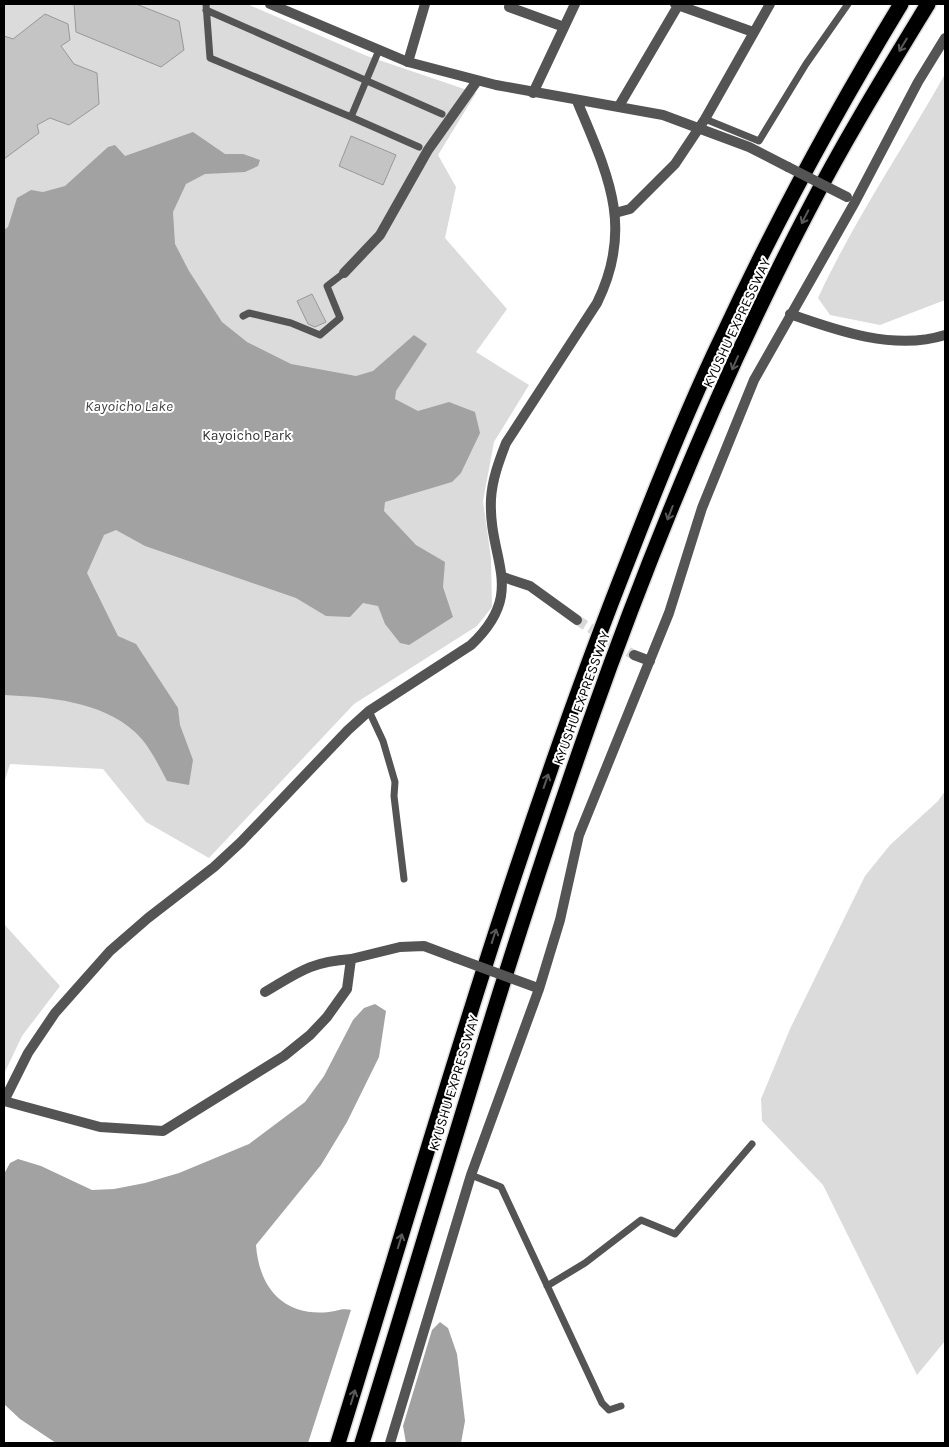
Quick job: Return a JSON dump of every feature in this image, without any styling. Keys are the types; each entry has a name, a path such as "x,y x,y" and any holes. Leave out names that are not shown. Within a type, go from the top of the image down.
{"highway":[{"name":"KYUSHU EXPRESSWAY","path":"338,1443 493,941 534,814 594,646 657,485 722,336 787,204 840,104 901,4"},
{"name":"KYUSHU EXPRESSWAY","path":"362,1443 515,940 611,665 670,513 742,346 806,215 859,116 928,4"}],"street":[{"path":"270,4 408,62 477,81 533,93 619,106 702,123 851,200"},
{"path":"408,62 425,4"},
{"path":"510,4 509,7 564,27"},
{"path":"533,93 575,4"},
{"path":"619,106 678,4 753,32"},
{"path":"615,213 630,209 675,164 702,123 770,4"},
{"path":"390,1443 471,1175 560,920 579,835 670,613 709,490 754,380 851,200 945,38"},
{"path":"344,273 380,235 428,150 477,81"},
{"path":"351,959 347,988 327,1017 310,1036 284,1056 163,1131 100,1127 4,1102 28,1053 55,1013 80,982 110,951 148,918 214,867 241,842 348,730 369,711 471,645 485,632 501,601 503,577 494,530 491,499 498,465 506,443 586,322 605,286 614,253 615,213 609,180 577,101"},
{"path":"790,314 832,330 871,337 900,340 935,338 945,335"},
{"path":"503,577 530,586 577,620"},
{"path":"634,655 650,661"},
{"path":"265,992 309,966 327,961 351,959 400,946 424,946 537,988"}],"lane":[{"path":"702,123 759,141 806,64 848,4"},
{"path":"419,147 210,58 206,7 442,114"},
{"path":"351,117 379,50"},
{"path":"243,316 249,313 291,323 320,335 340,318 327,286 344,273"},
{"path":"369,711 383,741 395,782 394,796 404,879"},
{"path":"547,1286 585,1263 641,1220 675,1234 752,1144"},
{"path":"471,1175 500,1188 602,1403 610,1410 621,1406"}],"green space":[{"name":"Kayoicho Park","path":"4,4 247,4 367,56 476,93 438,155 456,187 445,238 507,309 476,352 529,385 494,442 483,501 491,558 492,607 477,626 354,704 209,858 146,822 103,769 10,764 4,783"},
{"path":"945,74 945,300 880,325 830,315 818,298 847,241"},
{"path":"945,791 945,1341 917,1375 823,1185 762,1121 761,1099 790,1029 865,876 890,845 938,801"},
{"path":"4,924 60,986 22,1036 4,1074"}],"water":[{"name":"Kayoicho Lake","path":"193,132 225,154 243,154 260,160 258,166 245,172 205,174 186,184 173,212 175,244 189,271 222,322 247,342 291,364 356,376 373,371 414,335 427,344 396,391 395,399 418,411 449,402 475,412 480,433 461,473 452,482 385,502 384,511 416,545 445,562 443,587 453,617 409,645 400,643 385,624 378,606 363,603 350,617 326,616 296,598 145,546 116,530 104,535 87,573 118,636 136,644 178,708 180,725 193,760 189,785 167,781 153,755 140,737 106,713 56,699 4,695 4,230 8,227 17,198 31,190 43,192 65,186 108,147 115,145 125,156"},
{"path":"375,1004 386,1011 379,1057 347,1122 321,1165 256,1245 262,1274 268,1286 286,1304 299,1310 313,1312 351,1310 308,1443 56,1443 20,1419 4,1404 4,1174 10,1163 18,1159 41,1166 92,1190 114,1189 145,1183 179,1173 249,1144 305,1102 324,1076 353,1020 364,1008"},
{"path":"440,1322 448,1328 457,1354 465,1421 461,1443 406,1443 403,1426 432,1330"}],"building":[{"path":"74,4 136,4 179,21 184,50 161,67 76,32"},
{"path":"45,14 68,24 70,40 61,46 74,64 97,73 99,104 69,125 50,118 37,125 39,133 4,159 4,36 13,39"},
{"path":"351,136 396,155 383,185 339,166"},
{"path":"312,294 326,322 315,327 308,324 297,301"}],"tunnel":[{"path":"577,620 634,655"}]}
